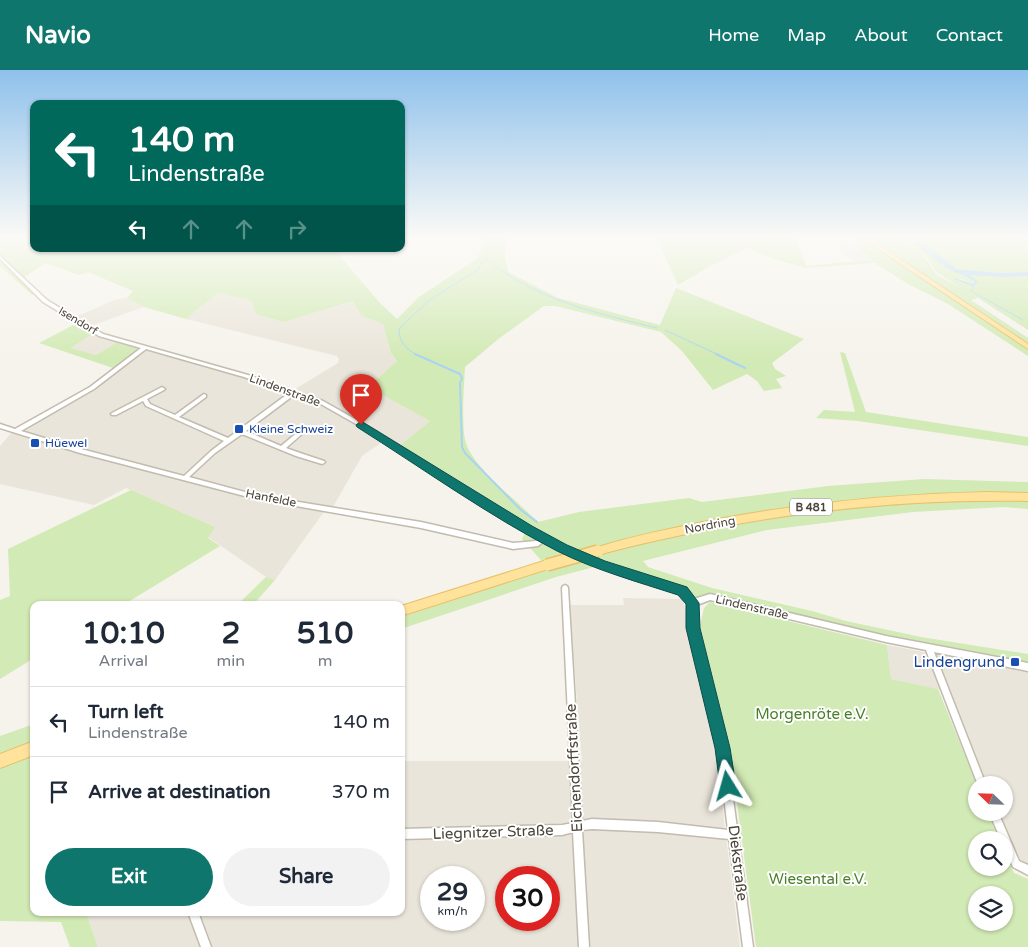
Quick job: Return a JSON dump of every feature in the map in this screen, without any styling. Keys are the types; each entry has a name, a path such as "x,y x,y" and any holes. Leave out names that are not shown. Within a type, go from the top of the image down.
{"main road":[{"path":"924,278 1028,346"},
{"name":"Nordring","path":"405,610 466,589 598,551 672,532 793,510 912,497 1028,497"},
{"path":"0,761 30,750"}],"street":[{"name":"Isendorf","path":"22,278 45,300 102,335 144,348"},
{"name":"Lindenstraße","path":"144,348 246,376 294,392 336,410 543,538 602,565 682,591 692,603 710,597 886,639 1028,667"},
{"path":"16,431 98,384 144,348"},
{"path":"114,414 162,389"},
{"path":"186,478 228,440 294,392"},
{"path":"175,417 204,396"},
{"path":"144,398 148,405 228,440"},
{"name":"Hanfelde","path":"0,426 80,451 256,496 421,526 513,546 538,543 543,538"},
{"path":"241,431 322,462"},
{"path":"282,448 300,432"},
{"name":"Eichendorffstraße","path":"565,588 584,947"},
{"name":"Diekstraße","path":"692,603 693,628 722,748 748,947"},
{"path":"928,647 978,776"},
{"path":"997,821 1016,864 1028,870"},
{"name":"Liegnitzer Straße","path":"405,834 562,830 592,824 658,827 734,835"},
{"path":"194,916 206,947"}],"shaded area":[{"path":"218,293 252,301 284,322 354,301 362,316 383,324 391,353 397,361 369,387 430,421 397,448 385,440 362,456 333,507 323,513 275,580 266,577 208,537 215,527 126,488 94,505 0,484 0,446 13,431 88,387 141,347 246,376 292,391 338,363 339,359 337,356 186,319"},
{"path":"127,298 144,307 88,327 73,318 117,299"},
{"path":"95,332 119,341 96,355 70,348"},
{"path":"623,598 683,599 719,757 724,821 740,947 98,947 87,916 405,916 405,761 582,761 569,605 624,605"},
{"path":"887,645 1028,672 1028,865 1021,862 1013,844 1013,831 1007,831 1003,821 1013,821 1013,776 983,776 947,691 891,679"}],"green space":[{"path":"13,278 24,278 22,279 38,293 32,295"},
{"path":"102,278 359,278 397,319 419,297 448,278 519,278 558,298 660,325 676,288 804,339 772,363 775,369 786,376 776,379 782,388 764,391 757,381 747,374 713,390 682,351 661,332 555,306 544,306 497,340 465,367 463,417 466,443 470,453 487,474 538,522 579,512 689,498 702,502 828,486 924,479 1028,482 1028,509 1004,507 913,512 767,530 643,561 648,567 712,588 812,611 846,621 921,637 1028,654 1028,667 928,647 711,597 693,603 682,591 602,565 556,577 405,628 405,616 549,569 522,539 527,529 397,448 430,421 368,387 397,361 391,353 383,324 362,316 353,301 284,322 256,314 252,301 218,293 186,319 144,307 127,298 133,291"},
{"path":"675,278 690,278 678,285"},
{"path":"898,278 942,278 961,288 945,278 969,278 975,282 973,284 961,279 955,280 973,285 977,282 973,278 1028,278 1028,330 978,298 971,300 1028,338 1028,356 948,304"},
{"path":"79,322 95,332 71,348 96,355 119,341 141,347 113,368 39,343"},
{"path":"840,352 845,353 866,412 1028,437 1028,446 858,421 816,418 824,410 855,412"},
{"path":"131,490 215,527 208,538 220,546 130,601 30,601 30,660 0,679 0,600 10,596 8,549"},
{"path":"266,577 275,580 257,601 241,601"},
{"path":"710,602 887,645 891,679 938,689 973,776 968,776 968,821 992,821 996,831 968,831 968,876 1013,876 1013,871 1014,873 1028,879 1028,947 756,947 733,772 700,625 704,608"},
{"path":"30,725 30,916 87,916 98,947 70,947 61,922 0,921 0,736"}],"water":[{"path":"955,278 973,284 975,282 969,278 973,278 978,282 973,286 955,280"}],"waterway":[{"path":"417,355 404,345 400,338 399,329 428,301 465,278"},
{"path":"513,278 568,303 657,328"},
{"path":"974,286 971,291 1023,320"},
{"path":"665,330 719,355"},
{"path":"716,354 745,368"},
{"path":"417,355 460,374 462,378 460,383 462,447 465,453 521,510 537,522"}],"place":[{"name":"Kleine Schweiz","path":"239,429"},
{"name":"Hüewel","path":"35,443"},
{"name":"Lindengrund","path":"1015,662"}],"route":[{"path":"361,425 467,492 563,548 602,565 682,591 688,596 694,611 693,628 722,748 728,786"}],"park label":[{"name":"Morgenröte e.V.","path":"812,714"},
{"name":"Wiesental e.V.","path":"818,879"}]}
